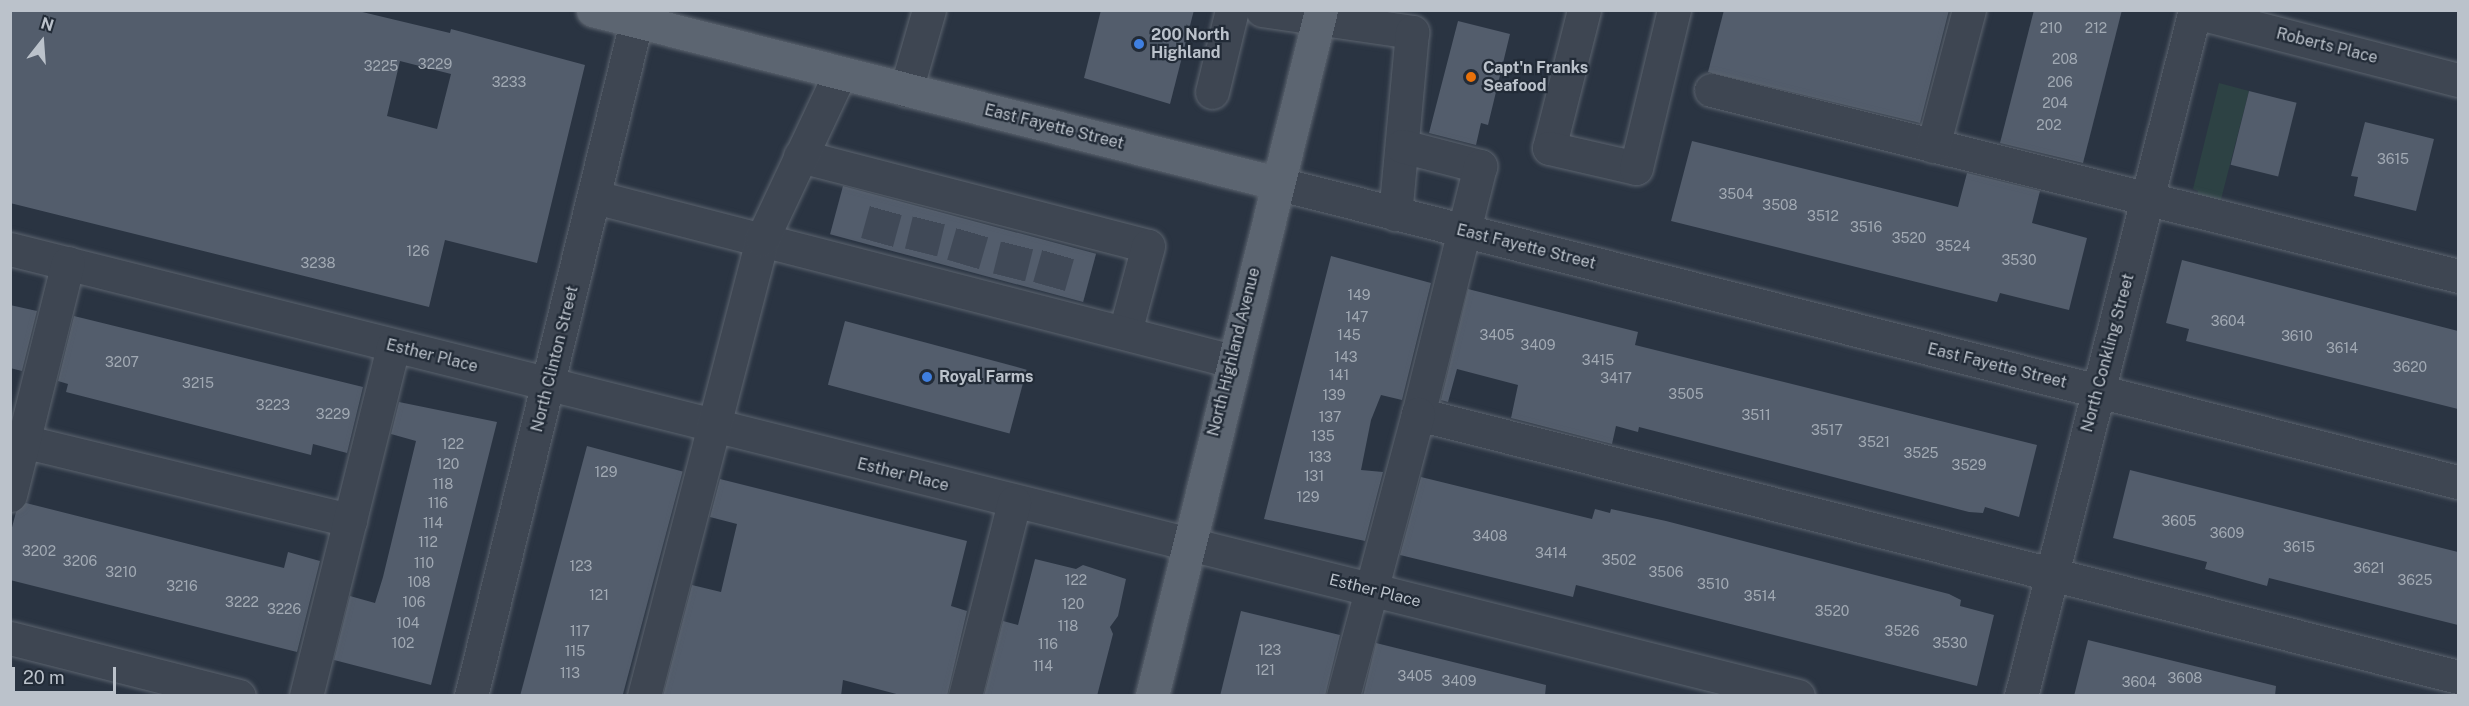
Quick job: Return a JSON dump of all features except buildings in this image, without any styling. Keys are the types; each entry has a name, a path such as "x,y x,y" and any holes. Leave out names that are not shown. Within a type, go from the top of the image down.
{"main road":[{"name":"East Fayette Street","path":"593,10 639,16 840,73 1276,183"},
{"name":"North Highland Avenue","path":"1152,696 1190,545 1232,361 1320,13"}],"street":[{"path":"906,90 929,10"},
{"path":"1212,92 1232,10"},
{"path":"1262,10 1320,13 1412,32 1395,214"},
{"path":"1584,10 1549,148 1636,168 1674,10"},
{"path":"1933,146 1969,10"},
{"name":"Roberts Place","path":"2195,11 2458,80"},
{"name":"North Conkling Street","path":"2021,696 2096,391 2195,11"},
{"name":"North Clinton Street","path":"471,696 639,16"},
{"path":"644,696 762,239 840,73"},
{"path":"1711,90 2458,276"},
{"path":"1343,696 1418,414 1480,166 1402,146"},
{"path":"800,156 891,191 1063,234 1148,246 1125,333"},
{"name":"East Fayette Street","path":"1276,183 2458,482"},
{"path":"595,197 762,239 873,254 917,265 1046,299 1125,333 1232,361"},
{"name":"Esther Place","path":"10,249 548,386 1797,696"},
{"path":"10,495 17,440 68,264"},
{"path":"306,696 393,346"},
{"path":"1418,414 2458,677"},
{"path":"17,440 350,520"},
{"path":"965,696 1014,502"},
{"path":"10,638 239,696"}],"green space":[{"path":"2219,83 2249,91 2219,207 2196,201 2198,191 2193,189"}],"tunnel":[{"path":"877,242 888,202"},
{"path":"921,252 931,211"},
{"path":"963,264 975,223"},
{"path":"1009,277 1020,233"},
{"path":"1049,286 1061,244"}],"place":[{"name":"200 North Highland","path":"1139,44"},
{"name":"Capt'n Franks Seafood","path":"1471,77"},
{"name":"Royal Farms","path":"927,377"}]}
